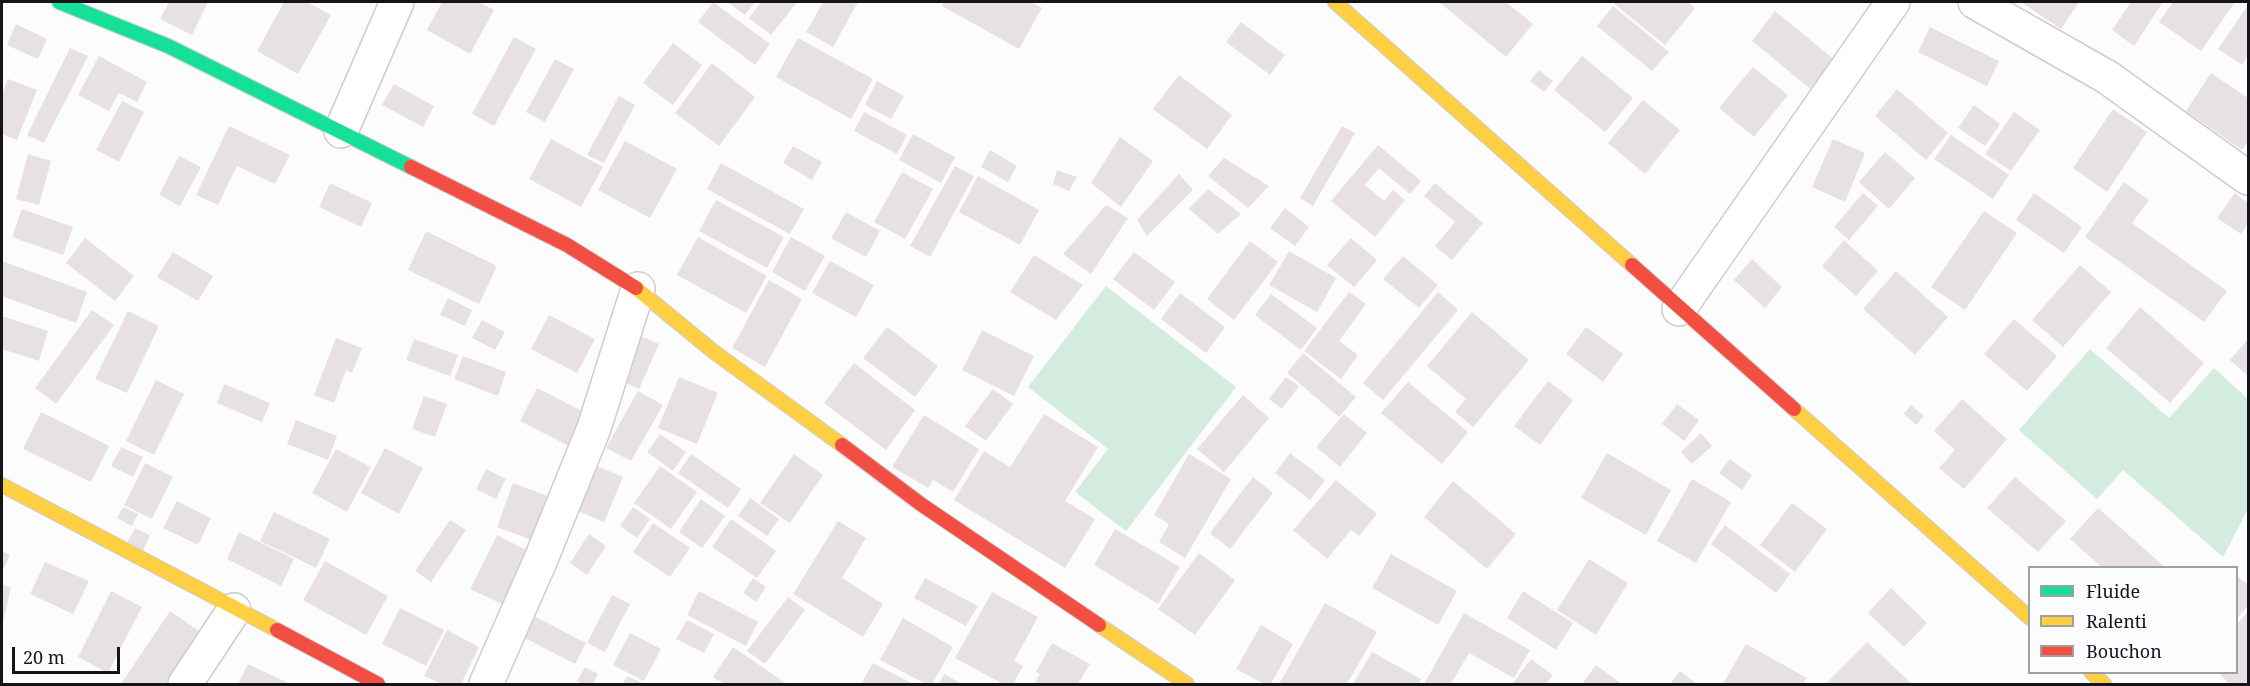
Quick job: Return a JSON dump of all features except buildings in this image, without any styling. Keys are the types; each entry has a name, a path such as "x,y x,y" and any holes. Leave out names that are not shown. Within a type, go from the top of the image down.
{"main road":[{"path":"59,2 168,46 567,245 638,289 714,352 808,419 921,505 1187,684"},
{"path":"1335,2 1678,309 2028,616"},
{"path":"2,485 234,610 378,684"}],"street":[{"path":"341,131 397,2"},
{"path":"1678,309 1893,2"},
{"path":"1975,2 2107,78 2248,178"},
{"path":"486,684 541,559 594,428 638,289"},
{"path":"185,684 234,610"}],"green space":[{"path":"1106,286 1236,387 1126,531 1075,492 1108,449 1028,387"},
{"path":"2090,349 2169,418 2214,368 2248,399 2248,509 2223,557 2123,470 2097,499 2019,430"}],"traffic: fast":[{"path":"59,2 168,46 411,167"}],"traffic: slow":[{"path":"1335,2 1632,265"},
{"path":"636,288 714,352 842,445"},
{"path":"1794,409 2028,616"},
{"path":"2,485 277,630"},
{"path":"1099,625 1187,684"},
{"path":"2093,674 2104,684"}],"traffic: jam":[{"path":"411,167 567,245 636,288"},
{"path":"1632,265 1794,409"},
{"path":"842,445 922,505 1099,625"},
{"path":"277,630 378,684"}]}
